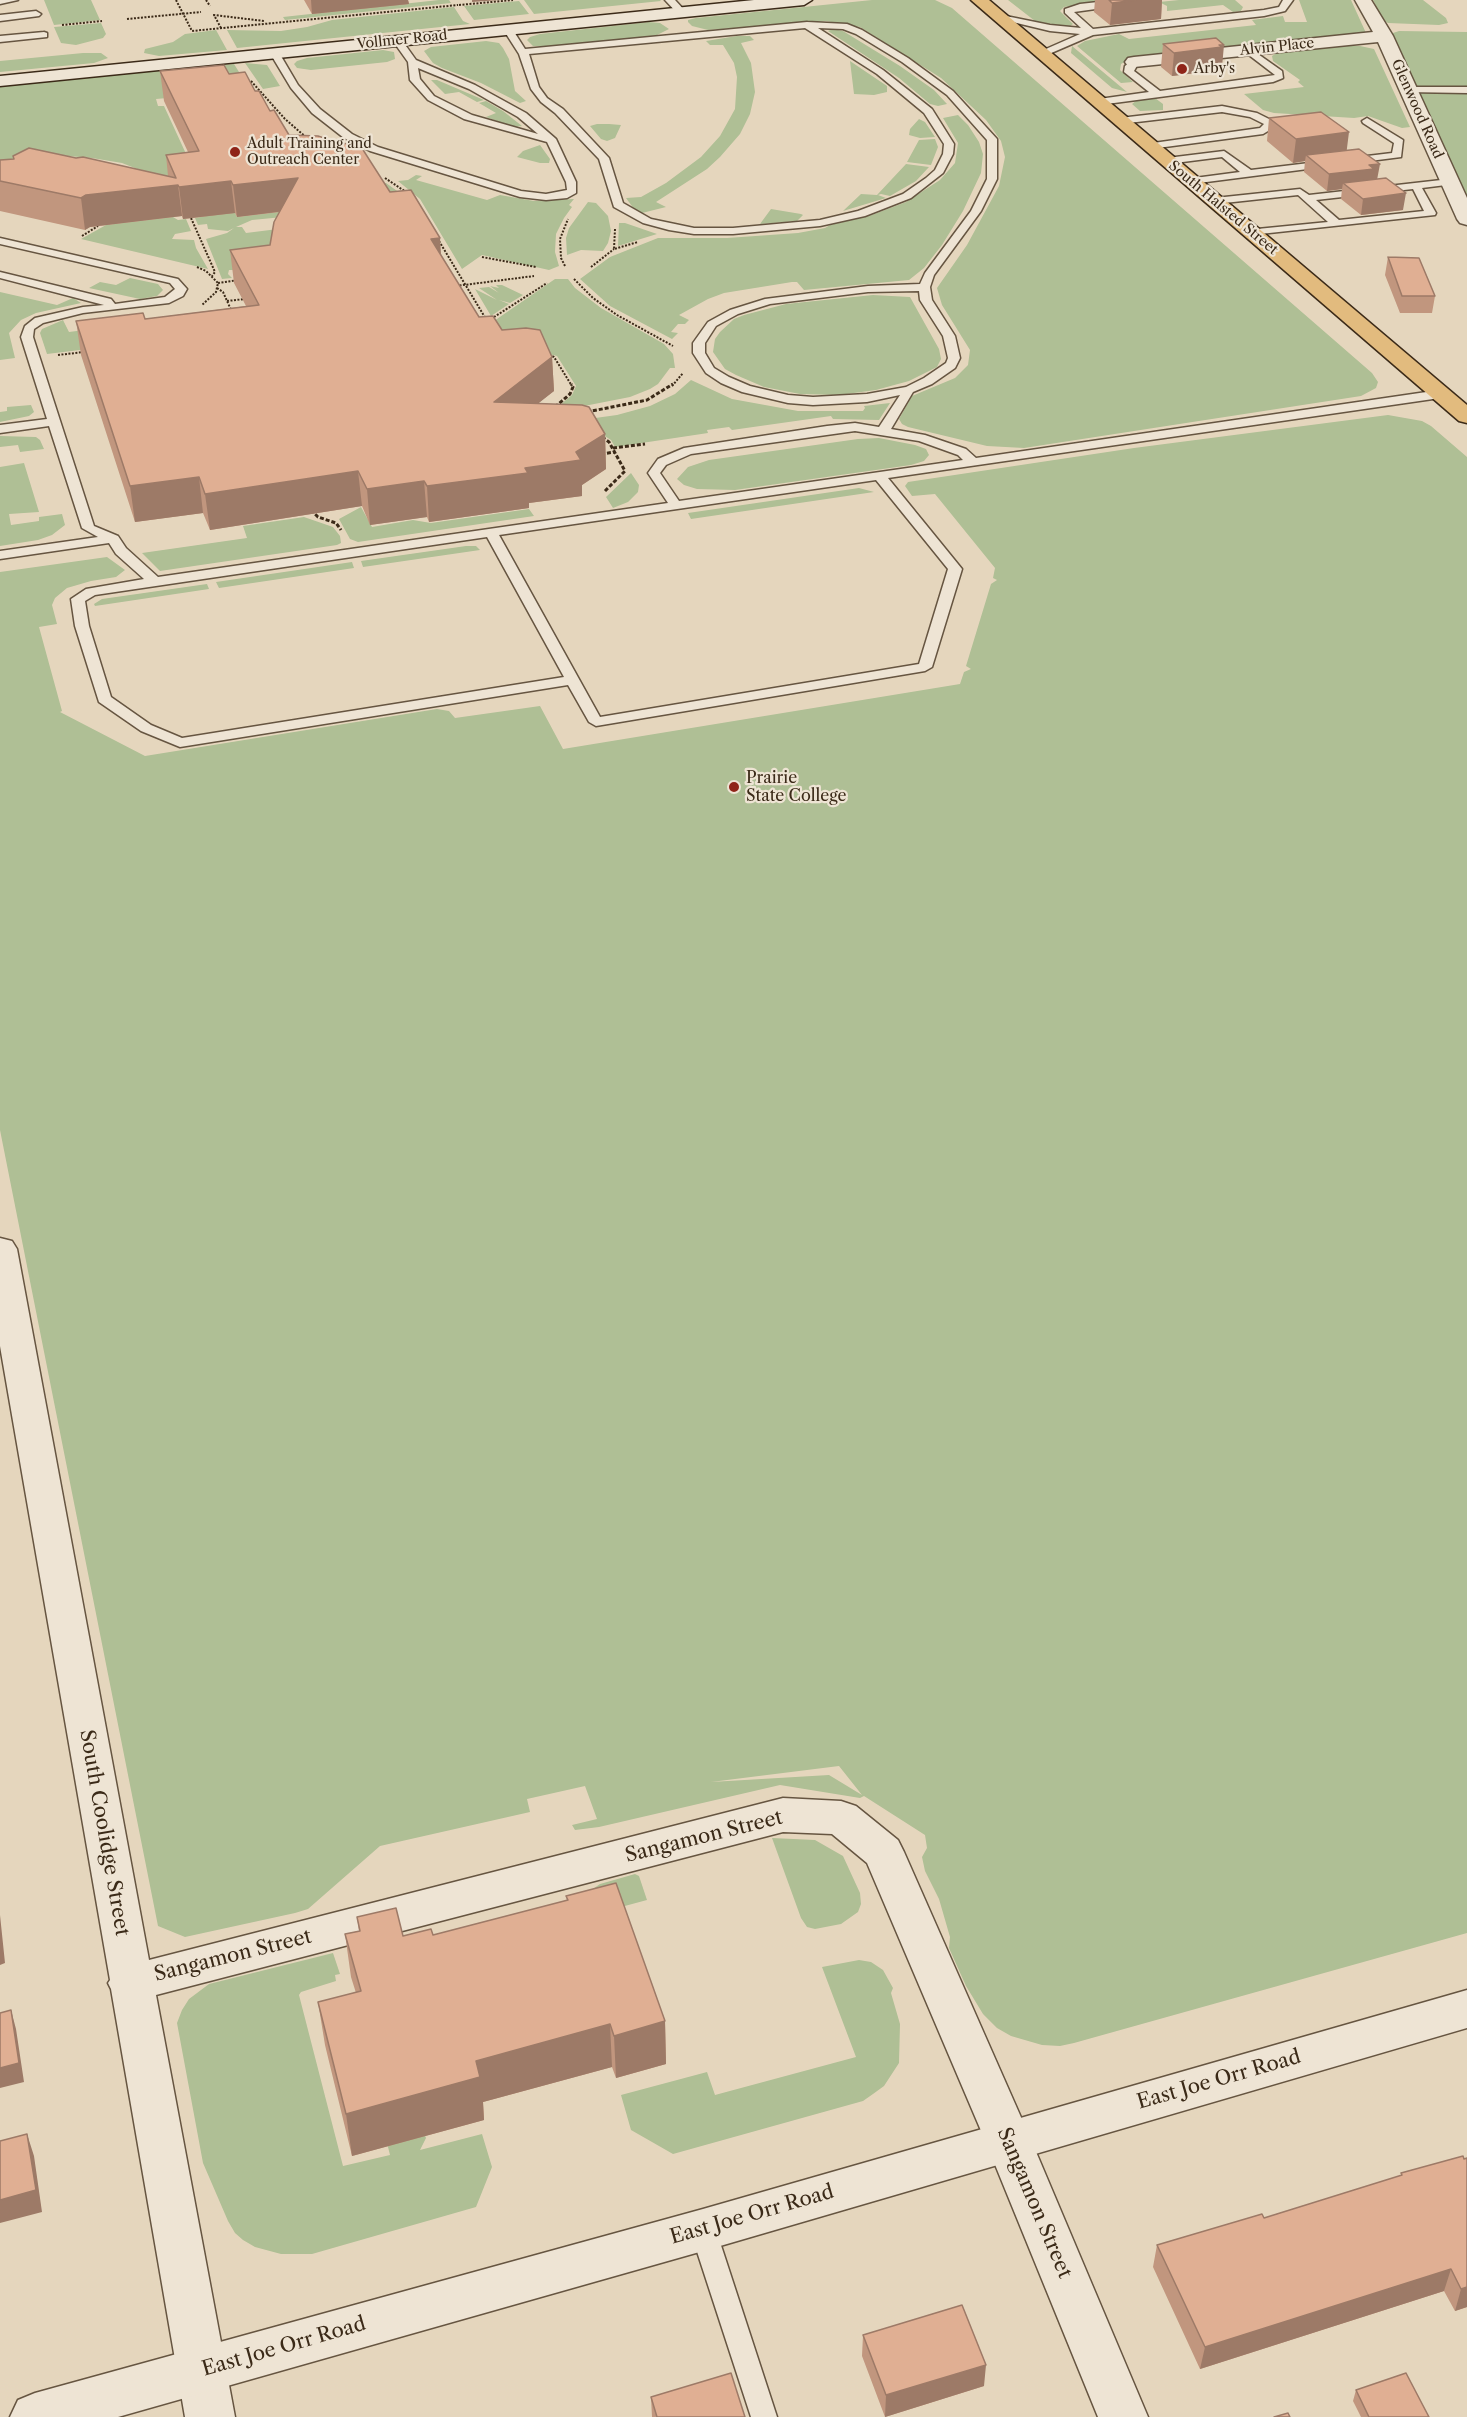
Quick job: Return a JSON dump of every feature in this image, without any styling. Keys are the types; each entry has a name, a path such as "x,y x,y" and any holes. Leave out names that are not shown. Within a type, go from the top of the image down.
{"main road":[{"name":"South Halsted Street","path":"979,0 1467,416"}],"street":[{"name":"Vollmer Road","path":"0,81 508,29 677,19 762,2 804,0"},
{"name":"Glenwood Road","path":"1363,0 1384,36 1450,182 1465,209"},
{"name":"Alvin Place","path":"1134,62 1384,36"},
{"name":"South Coolidge Street","path":"0,1249 4,1294 210,2417"},
{"name":"Sangamon Street","path":"130,1983 783,1815 842,1818 883,1852 1008,2140 1123,2417"},
{"name":"East Joe Orr Road","path":"35,2417 703,2230 1467,2009"}],"lane":[{"path":"0,1 13,0"},
{"path":"1091,32 1068,11 1080,7 1139,0"},
{"path":"1000,18 1050,28 1091,32 1264,13 1282,9 1288,0"},
{"path":"1254,7 1264,13"},
{"path":"0,18 36,14"},
{"path":"523,52 677,19 844,26 859,32 950,93 992,139 992,179 976,211 929,275 924,287 926,300 949,336 954,358 951,365 942,373 909,390 840,401 813,401 768,395 725,380 710,370 699,353 699,343 712,324 734,312 769,301 858,290 924,287"},
{"path":"508,29 523,52 534,87 544,100 559,111 604,158 618,205 647,221 694,231 769,229 820,223 861,214 908,196 939,171 948,154 949,144 928,111 880,72 807,25"},
{"path":"1042,54 1091,32"},
{"path":"0,39 44,35"},
{"path":"398,40 412,62 415,80 431,98 468,117 552,141"},
{"path":"1099,102 1280,76 1248,50"},
{"path":"275,53 294,86 316,111 348,136 374,149 520,194 546,197 567,195 572,191 571,182 552,141 522,115 472,87 412,62"},
{"path":"1134,62 1128,68 1129,72 1156,93"},
{"path":"1409,90 1467,90"},
{"path":"1120,121 1222,109 1252,115 1269,123 1268,128 1263,131 1150,146"},
{"path":"1191,181 1396,155 1400,142 1367,121"},
{"path":"1167,161 1224,154 1249,174"},
{"path":"1307,198 1450,182"},
{"path":"1251,232 1431,213 1416,186"},
{"path":"1215,201 1300,192 1337,224"},
{"path":"0,242 174,281 181,289 179,294 169,300 58,314 39,320 29,328 27,337 88,528 113,539 121,551 155,582"},
{"path":"0,275 107,301 113,308"},
{"path":"884,430 909,390"},
{"path":"572,680 180,743 146,728 104,699 78,609 78,599 91,592 155,582 1440,394"},
{"path":"0,429 55,422"},
{"path":"677,507 654,473 662,462 688,451 827,430 855,428 884,430 945,444 962,452 974,463"},
{"path":"492,534 596,722 925,666 955,569 880,477"},
{"path":"0,555 113,539"},
{"path":"703,2230 764,2417"}],"path":[{"path":"176,0 192,31 513,0"},
{"path":"206,0 210,6"},
{"path":"455,0 458,5"},
{"path":"127,19 201,12"},
{"path":"221,28 214,15 243,20 285,22"},
{"path":"62,25 102,21"},
{"path":"248,76 285,119 310,141"},
{"path":"254,96 263,95"},
{"path":"382,176 409,195"},
{"path":"565,266 561,258 560,240 569,216"},
{"path":"191,218 215,272 212,276"},
{"path":"75,240 98,226"},
{"path":"436,236 488,321 548,283"},
{"path":"591,267 614,249"},
{"path":"482,257 536,267"},
{"path":"454,286 534,276"},
{"path":"574,279 606,307 662,338 678,352"},
{"path":"218,283 239,280"},
{"path":"217,288 223,292 235,317"},
{"path":"227,301 249,298"},
{"path":"74,353 85,352"},
{"path":"543,356 554,357 573,387 570,394 556,406 554,412"},
{"path":"579,414 647,400 671,387 680,379 684,370"},
{"path":"600,435 609,442 626,471 601,495"},
{"path":"596,455 615,452"},
{"path":"311,510 318,518 336,523 345,538"}],"green space":[{"path":"44,0 91,0 100,20 54,25"},
{"path":"449,0 451,3 285,20 283,17"},
{"path":"524,0 660,0 661,1 534,14"},
{"path":"872,0 935,0 952,8 1372,373 1378,382 1376,388 1361,396 1024,448 987,446 902,424 899,419 912,396 955,378 968,365 970,350 942,305 937,288 967,245 999,186 1005,157 1001,141 986,120 941,78 860,27 826,21 708,30 692,26 688,22 696,18"},
{"path":"1008,0 1110,0 1064,7 1060,11 1073,24 1069,27 1035,21"},
{"path":"1235,0 1243,7 1241,11 1233,12 1223,5 1167,11 1167,6 1159,2"},
{"path":"1299,0 1351,0 1366,33 1126,61 1121,64 1120,70 1133,82 1121,83 1077,46 1085,41 1119,34 1129,39 1256,25 1252,20 1283,16 1285,22 1307,22"},
{"path":"1373,0 1423,0 1446,18 1448,23 1439,25 1388,23 1383,20"},
{"path":"519,1 529,14 474,20 464,6"},
{"path":"454,7 463,21 470,24 237,48 227,30 281,31 332,20"},
{"path":"649,22 660,23 669,29 655,36 548,46 533,46 527,40 540,34"},
{"path":"101,23 106,34 103,38 76,45 61,43 54,27"},
{"path":"833,29 843,31 900,66 934,90 947,104 938,106 930,104 899,78 828,31"},
{"path":"216,30 227,50 159,56 144,53 145,49 173,42 185,34"},
{"path":"1399,31 1467,32 1467,200 1390,34"},
{"path":"750,36 754,40 741,43 751,63 755,92 750,114 740,134 707,169 656,202 666,207 642,213 634,209 626,198 641,197 666,183 701,157 720,136 735,109 737,77 734,63 723,45 710,45 706,41"},
{"path":"486,41 499,43 503,48 509,59 515,91 526,101 520,103 481,83 442,68 433,63 424,51 431,47"},
{"path":"1072,46 1127,92 1112,88 1071,53"},
{"path":"1327,46 1360,46 1374,49 1410,127 1402,128 1368,116 1354,118 1274,113 1263,110 1244,94 1304,87 1298,82 1300,80 1273,61 1272,56 1280,51"},
{"path":"383,50 394,52 395,59 387,62 311,70 297,68 294,64 307,58"},
{"path":"101,53 108,58 94,63 0,72 0,61"},
{"path":"850,61 887,86 887,92 874,95 854,94"},
{"path":"245,63 267,65 280,86 263,89"},
{"path":"234,64 244,80 190,96 156,99 158,106 164,106 199,182 145,172 122,163 92,158 67,156 0,164 0,85"},
{"path":"431,80 437,80 484,100 477,102 459,92 445,94"},
{"path":"1155,98 1163,104 1163,110 1140,111 1132,104 1137,100"},
{"path":"486,101 522,126 514,127 486,117 496,113 479,103"},
{"path":"958,115 979,142 983,154 981,173 963,211 942,245 924,268 909,280 804,290 797,282 792,282 724,293 679,315 689,320 685,324 678,324 671,332 678,333 672,339 610,306 580,279 610,257 658,238 727,238 798,233 869,216 906,202 940,180 955,163 958,143 943,118"},
{"path":"919,119 925,122 935,137 920,138 909,135 910,129"},
{"path":"621,125 615,138 607,141 601,139 590,126"},
{"path":"935,139 938,147 931,165 907,162 919,140"},
{"path":"540,145 550,159 549,163 517,157 523,151"},
{"path":"906,164 929,167 916,181 890,196 881,194 878,195 886,198 843,211 861,194 877,195"},
{"path":"416,175 422,176 416,180 487,200 500,195 534,201 574,199 569,205 572,207 556,234 555,252 559,266 549,270 482,255 462,269 420,199 398,181 408,180"},
{"path":"379,183 386,183 400,193 236,270 229,270 228,274 232,278 222,279 206,239 227,233 234,228 228,231 208,229 207,224 198,225 195,218 234,211 237,217 286,211","holes":["283,217 294,227 246,233 242,227 236,227 252,220"]},
{"path":"588,202 596,203 608,216 611,231 608,243 603,251 581,250 567,255 566,238 569,228"},
{"path":"771,209 803,215 797,221 760,224"},
{"path":"173,217 178,220 186,219 191,231 175,234 172,239 194,240 208,269 81,239 106,225"},
{"path":"619,223 625,223 657,234 618,246"},
{"path":"130,278 158,284 163,290 157,296 140,299 89,288 100,282 116,285"},
{"path":"555,279 568,279 575,288 601,308 664,344 673,354 675,368 670,368 658,384 630,397 579,407 560,405 572,395 576,386 557,356 512,345 494,321"},
{"path":"496,285 502,285 523,295 510,303 499,300 509,304 491,316 475,289 497,300 479,288 489,287 499,293 490,286 499,288"},
{"path":"0,292 57,305 73,298 81,303 36,313 21,320 9,333 15,358 0,360"},
{"path":"873,295 910,297 939,349 941,359 937,367 909,381 876,390 839,395 800,394 764,387 736,375 725,369 713,352 715,339 720,332 734,319 744,315 786,304"},
{"path":"63,320 69,332 131,324 137,343 47,354 40,333 42,329"},
{"path":"691,380 732,399 798,411 863,411 864,406 890,403 879,420 833,419 831,416 732,430 729,427 707,430 708,433 615,447 611,440 600,433 588,419 617,415 650,406 675,394"},
{"path":"31,405 34,412 29,416 0,422 0,412 7,411 7,407"},
{"name":"Prairie State College","path":"1388,415 1422,421 1467,457 1467,1933 1074,2043 1060,2046 1042,2045 1011,2036 997,2028 983,2014 966,1986 949,1948 950,1937 939,1899 925,1871 922,1857 927,1848 925,1835 864,1796 860,1798 780,1785 599,1827 575,1830 572,1825 597,1819 585,1786 527,1799 530,1812 380,1846 308,1909 185,1937 158,1926 0,1130 0,572 107,557 125,570 116,577 67,588 55,598 52,605 57,624 39,627 62,711 60,712 145,756 437,709 449,711 455,718 540,706 563,749 960,684 964,672 971,669 966,666 991,584 997,580 993,578 995,568 935,494 912,496 905,486 908,482 1134,448","holes":["839,1766 862,1795 829,1775 711,1782"]},
{"path":"0,436 36,437 44,449 20,452 18,445 0,447"},
{"path":"879,438 915,445 926,449 929,455 924,461 911,465 735,490 697,489 684,485 677,479 688,467 709,460"},
{"path":"24,463 39,512 9,514 11,525 39,521 39,517 62,514 65,525 52,535 38,540 0,546 0,467"},
{"path":"631,473 639,485 638,492 628,502 613,508 606,497"},
{"path":"859,488 874,492 691,519 688,513"},
{"path":"361,507 372,527 413,520 431,523 529,509 534,516 358,542 350,539 339,519"},
{"path":"304,517 333,527 340,536 341,543 160,571 142,553 247,538 243,526"},
{"path":"476,546 480,550 363,567 361,561"},
{"path":"352,562 354,568 219,588 216,582"},
{"path":"207,584 209,589 95,606 94,604 102,599"},
{"path":"772,1838 815,1840 843,1856 860,1893 861,1904 858,1912 841,1924 815,1929 807,1927 801,1918"},
{"path":"635,1874 639,1876 647,1900 569,1921 587,1893 600,1884"},
{"path":"333,1953 340,1974 335,1975 336,1981 301,1992 299,1995 343,2166 390,2155 387,2143 424,2133 426,2138 420,2150 482,2134 492,2167 476,2207 312,2254 281,2254 255,2247 243,2240 235,2233 228,2221 203,2163 177,2023 189,1999 209,1984"},
{"path":"859,1960 871,1962 883,1970 893,1988 891,1993 900,2024 899,2063 884,2086 863,2101 673,2154 631,2130 621,2095 707,2072 715,2095 856,2057 822,1967"}],"building":[{"path":"1109,0 1136,0 1112,3"},
{"path":"1216,38 1224,45 1219,45 1222,47 1174,53 1163,44"},
{"path":"224,65 229,74 245,72 255,91 259,91 270,111 274,110 289,135 318,136 342,144 358,142 390,192 411,190 440,238 431,239 479,317 493,316 502,330 526,328 540,330 552,357 494,402 589,407 605,434 576,452 581,460 525,468 528,473 427,486 424,481 367,489 358,471 205,494 199,477 130,486 76,321 143,313 145,319 259,305 230,250 270,245 274,222 298,178 233,185 231,181 179,187 178,185 86,195 81,198 0,181 0,160 14,159 13,156 29,148 76,158 83,157 176,178 166,155 199,151 160,71"},
{"path":"1321,112 1349,132 1296,139 1269,118"},
{"path":"1359,149 1380,164 1369,165 1374,169 1329,174 1306,155"},
{"path":"1386,178 1406,193 1363,199 1343,183"},
{"path":"1388,257 1419,258 1435,296 1402,296"},
{"path":"616,1883 665,2021 614,2036 610,2024 476,2061 480,2077 346,2114 318,2002 361,1991 345,1934 360,1931 357,1917 396,1908 403,1936 431,1929 433,1935 568,1900 566,1896"},
{"path":"11,2010 19,2063 0,2068 0,2013"},
{"path":"27,2134 36,2190 0,2200 0,2141"},
{"path":"1463,2156 1464,2159 1467,2158 1467,2287 1461,2289 1451,2269 1205,2347 1157,2245 1262,2214 1264,2218 1402,2175 1401,2173"},
{"path":"962,2305 986,2365 886,2395 863,2335"},
{"path":"731,2373 745,2417 657,2417 651,2397"},
{"path":"1406,2373 1429,2417 1369,2417 1356,2390"},
{"path":"1288,2413 1290,2417 1274,2417"}],"place":[{"name":"Arby's","path":"1182,69"},
{"name":"Adult Training and Outreach Center","path":"235,152"},
{"name":"Prairie State College","path":"734,787"}]}
